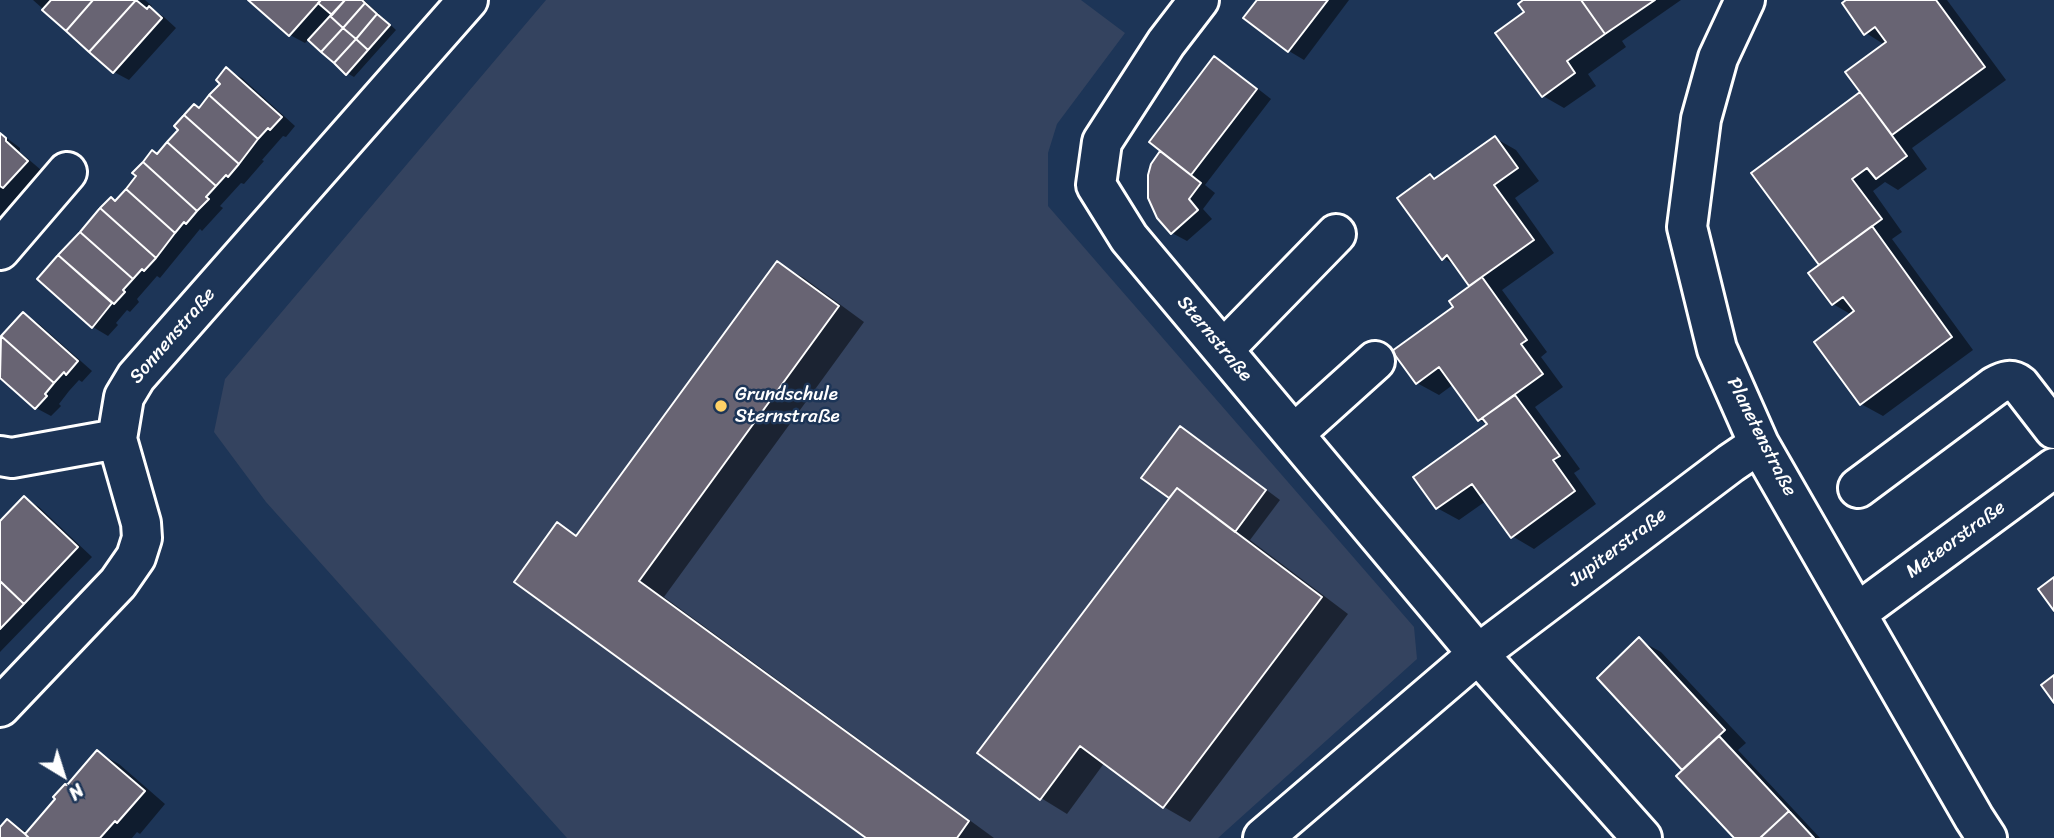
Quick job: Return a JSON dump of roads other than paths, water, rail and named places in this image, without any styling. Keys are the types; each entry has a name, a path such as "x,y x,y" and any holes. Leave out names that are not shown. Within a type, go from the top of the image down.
{"street":[{"name":"Sonnenstraße","path":"0,708 118,583 136,557 142,538 141,523 117,439 124,397 135,377 468,0"},
{"name":"Sternstraße","path":"1199,0 1166,43 1102,142 1096,185 1129,237 1478,654"},
{"name":"Planetenstraße","path":"1745,0 1718,58 1701,119 1686,227 1717,349 1759,444 1987,838"},
{"path":"0,250 67,172"},
{"path":"1223,350 1336,234"},
{"path":"1294,434 1375,361"},
{"path":"1858,488 2006,380 2020,384 2054,429"},
{"path":"0,456 12,458 117,439"},
{"name":"Jupiterstraße","path":"1263,838 1478,654 1759,444"},
{"name":"Meteorstraße","path":"1857,613 2054,468"},
{"path":"1478,654 1642,838"}],"place":[{"name":"Grundschule Sternstraße","path":"721,406"}]}
